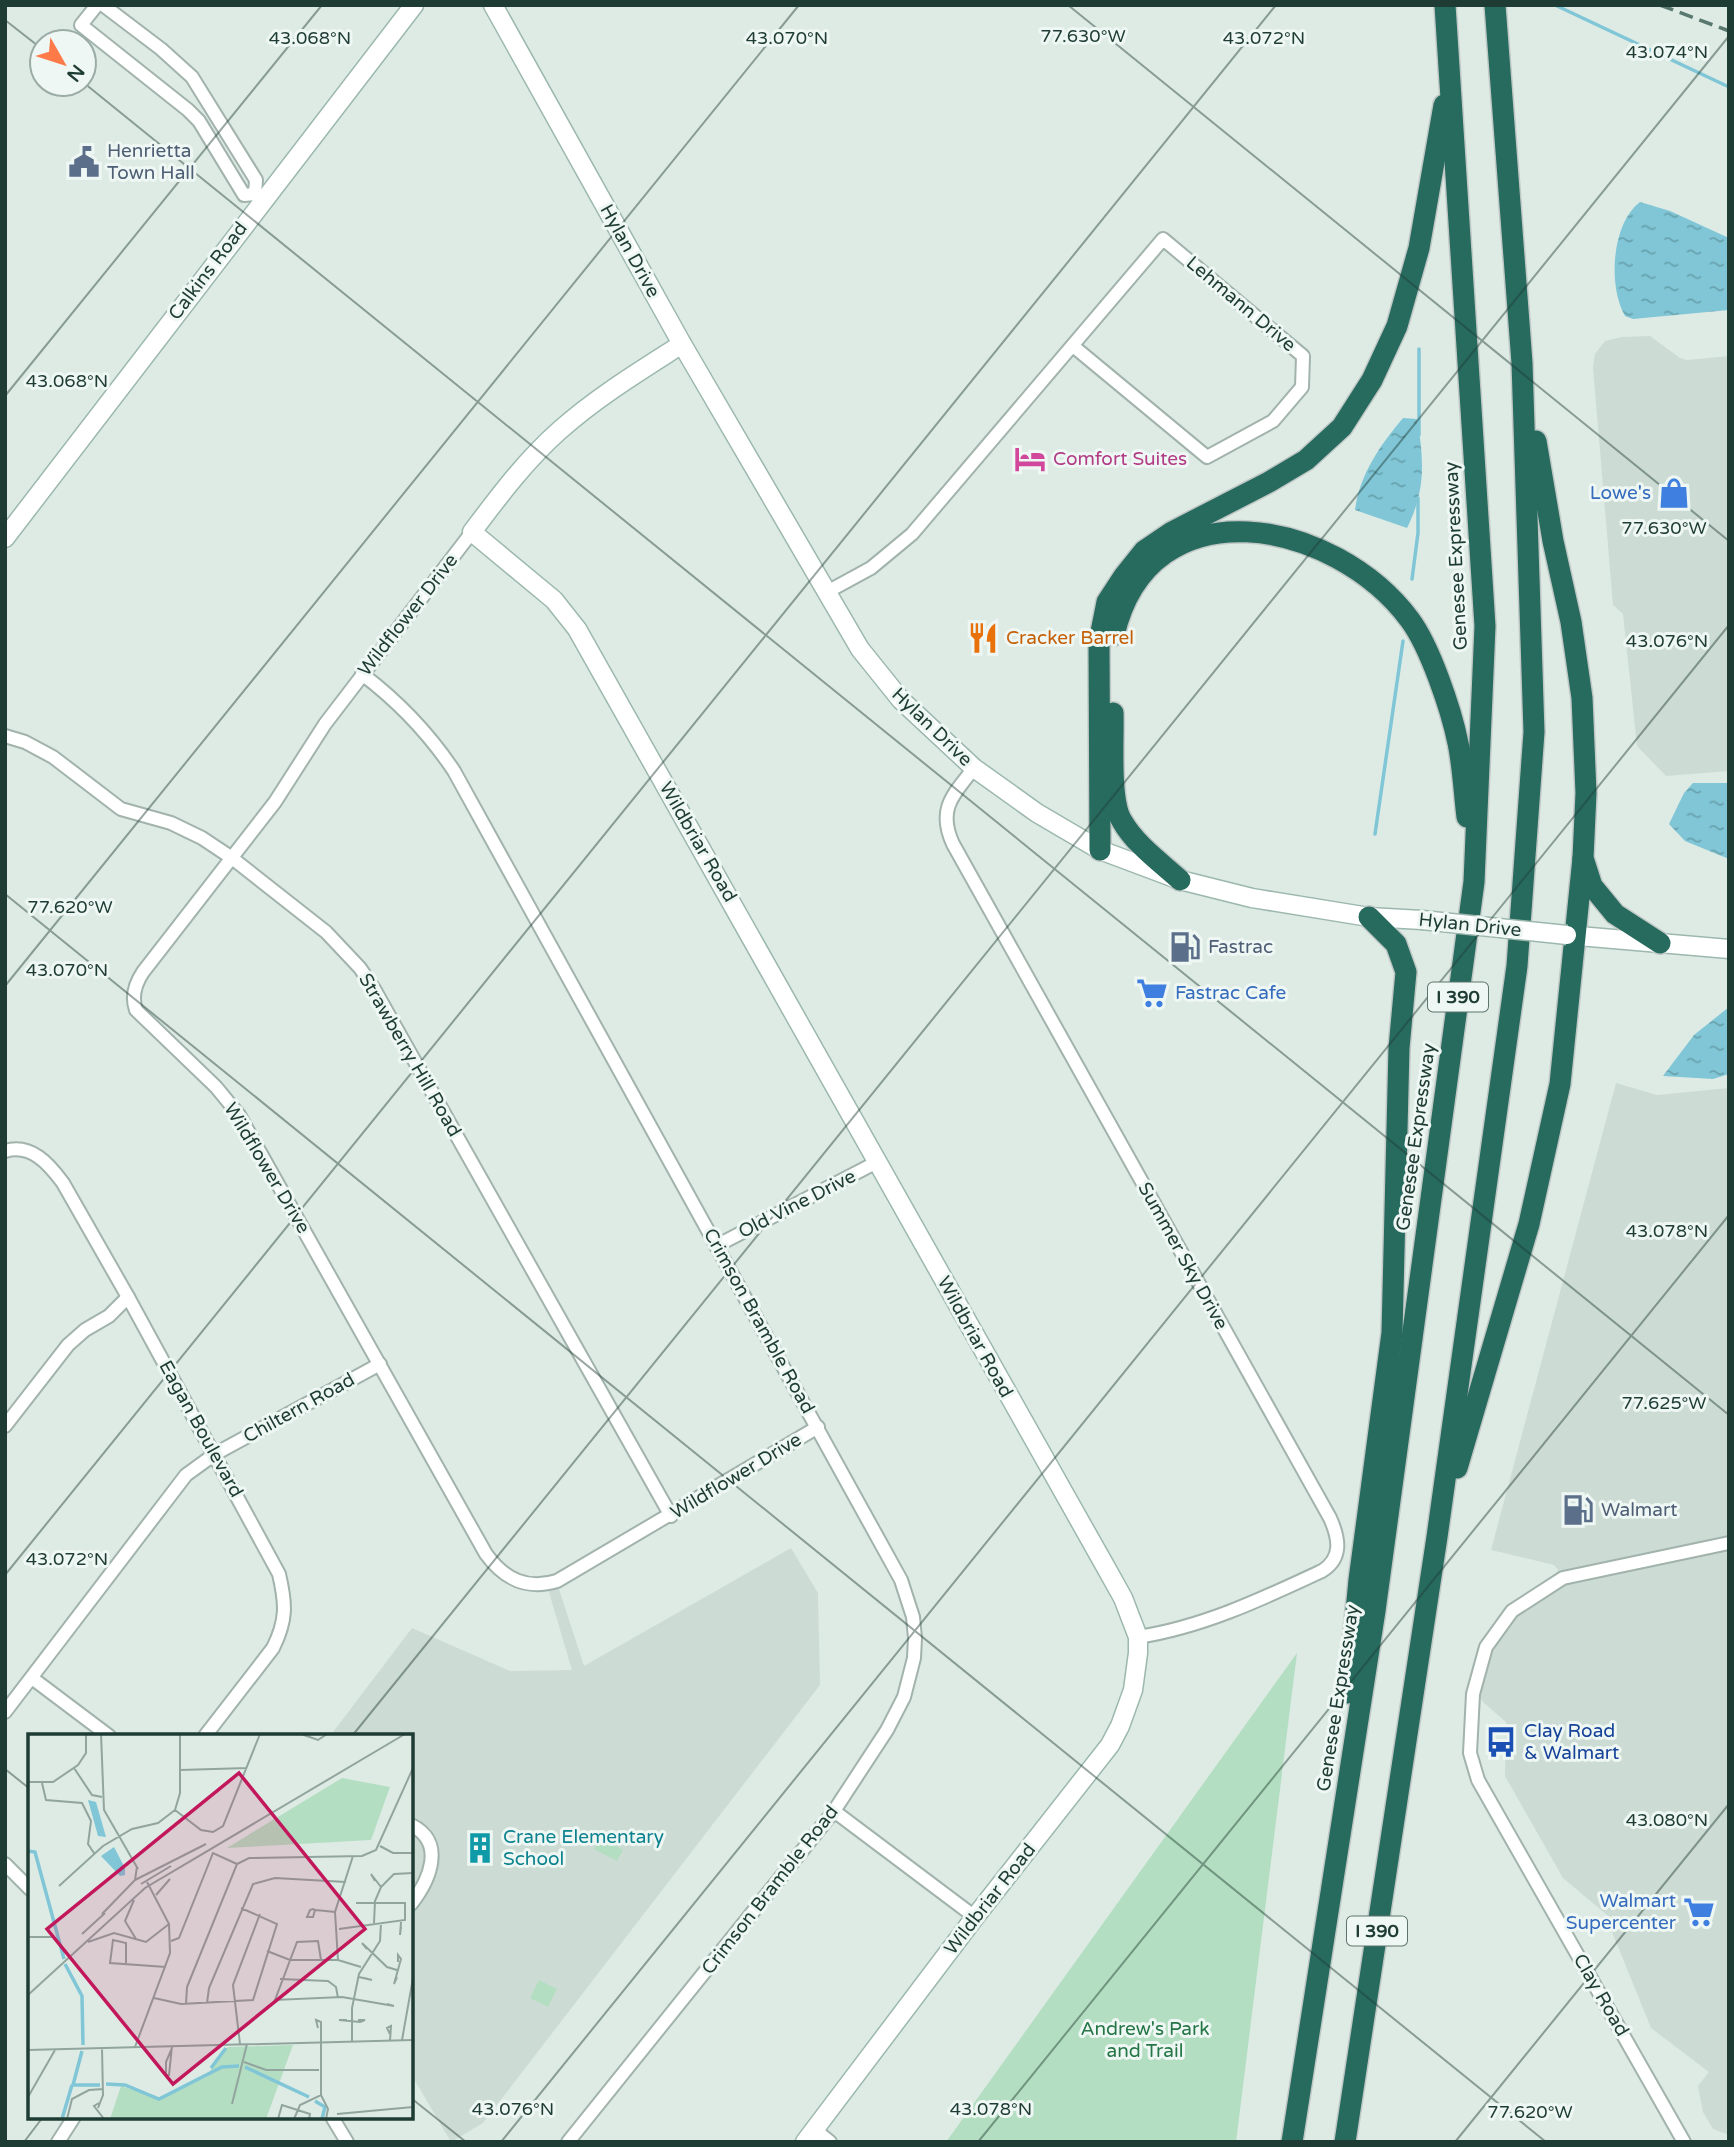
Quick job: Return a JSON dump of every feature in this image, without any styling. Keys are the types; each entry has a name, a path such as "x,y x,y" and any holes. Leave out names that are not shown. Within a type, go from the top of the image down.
{"highway":[{"name":"Genesee Expressway","path":"1292,2142 1375,1611 1474,881 1485,626 1445,5"},
{"name":"I 390","path":"1345,2142 1437,1537 1517,966 1534,732 1522,363 1495,5"},
{"path":"1100,850 1099,642 1107,602 1144,551 1172,532 1306,460 1342,427 1372,380 1397,326 1419,248 1450,72"},
{"path":"1437,1537 1529,1224 1560,1084 1571,935 1583,858 1586,793 1581,698 1571,622 1553,541 1522,363"},
{"path":"1180,880 1138,842 1121,821 1115,802 1112,646 1120,611 1136,583 1162,556 1195,538 1224,531 1298,540 1332,553 1363,573 1390,596 1412,622 1434,665 1458,743 1474,881"},
{"path":"1583,858 1592,886 1615,914 1660,943"},
{"path":"1326,1916 1359,1580 1392,1333 1399,1048 1406,972 1396,944 1369,917"}],"main road":[{"name":"Calkins Road","path":"5,538 259,198 414,5"},
{"name":"Hylan Drive","path":"493,5 682,344 860,649 901,700 974,768 1037,813 1100,850 1180,880 1252,898 1369,917 1729,949"},
{"name":"Wildflower Drive","path":"472,532 520,471 559,430 613,388 682,344"},
{"name":"Wildbriar Road","path":"472,532 554,600 577,629 1116,1587 1138,1637 1133,1690 1128,1708 1110,1745 809,2136"}],"street":[{"path":"97,5 81,25 188,110 199,121 244,195 259,198 256,180 192,77 161,49 103,5"},
{"name":"Lehmann Drive","path":"827,592 871,568 912,534 1163,239 1303,356 1302,387 1273,421 1207,457 1073,345"},
{"name":"Wildflower Drive","path":"472,532 362,674 309,747 275,802 138,980 134,1004 139,1015 216,1087 239,1115 486,1554 494,1565 514,1581 534,1585 557,1581 818,1427"},
{"name":"Crimson Bramble Road","path":"362,674 388,694 428,733 454,771 901,1580 909,1600 915,1638 910,1678 896,1715 834,1811 568,2142"},
{"name":"Strawberry Hill Road","path":"5,736 25,742 53,757 121,809 171,823 202,838 232,858 326,932 360,968 671,1516"},
{"name":"Summer Sky Drive","path":"974,768 947,808 945,819 953,845 1330,1518 1338,1537 1335,1558 1322,1571 1199,1623 1170,1632 1138,1637"},
{"name":"Eagan Boulevard","path":"5,1151 23,1149 33,1153 52,1169 128,1297 279,1574 285,1613 281,1632 273,1648 207,1734"},
{"name":"Old Vine Drive","path":"716,1246 877,1162"},
{"path":"5,1426 68,1345 85,1330 109,1316 128,1297"},
{"name":"Chiltern Road","path":"5,1712 174,1489 198,1465 380,1364"},
{"name":"Clay Road","path":"1684,2142 1478,1780 1470,1753 1473,1694 1486,1647 1512,1611 1563,1578 1729,1543"},
{"path":"32,1678 106,1734"},
{"path":"834,1811 975,1917"},
{"path":"413,1827 428,1838 433,1855 430,1874 413,1901"},
{"path":"5,1864 28,1887"},
{"path":"58,2142 73,2119"},
{"path":"333,2119 347,2142"},
{"path":"809,2136 830,2142"}],"shaded area":[{"path":"1650,336 1680,358 1687,360 1729,356 1729,771 1666,776 1637,746 1623,614 1613,605 1593,367 1595,354 1605,341"},
{"path":"1616,1083 1657,1095 1729,1088 1729,2135 1713,2129 1703,2112 1698,2086 1709,2072 1651,2028 1612,1932 1613,1920 1563,1878 1505,1776 1506,1722 1483,1702 1470,1681 1499,1621 1514,1602 1558,1570 1554,1565 1491,1550"},
{"path":"791,1548 818,1593 820,1685 483,2123 451,2142 413,2077 413,1734 332,1734 412,1628 510,1671 572,1670 548,1589 558,1586 584,1666"}],"green space":[{"name":"Andrew's Park and Trail","path":"1297,1653 1236,2142 946,2142"},
{"path":"601,1837 623,1850 617,1861 594,1849"},
{"path":"539,1980 557,1989 548,2007 530,1998"}],"water":[{"path":"1640,202 1670,211 1729,238 1729,310 1633,319 1625,316 1616,289 1615,256 1623,225"},
{"path":"1403,418 1417,419 1422,461 1418,501 1407,528 1355,510 1366,472"},
{"path":"1693,783 1729,783 1729,859 1685,841 1669,824 1684,793"},
{"path":"1729,1007 1729,1074 1713,1079 1663,1076 1694,1035"}],"waterway":[{"path":"1555,5 1729,87"},
{"path":"1419,349 1419,435"},
{"path":"1412,579 1418,533 1418,498"},
{"path":"1375,834 1403,641"}],"railway":[{"path":"1660,5 1729,31"}],"place":[{"name":"Henrietta Town Hall","path":"84,162"},
{"name":"Comfort Suites","path":"1030,459"},
{"name":"Lowe's","path":"1674,493"},
{"name":"Cracker Barrel","path":"983,638"},
{"name":"Fastrac","path":"1185,947"},
{"name":"Fastrac Cafe","path":"1152,993"},
{"name":"Walmart","path":"1578,1510"},
{"name":"Clay Road & Walmart","path":"1501,1742"},
{"name":"Crane Elementary School","path":"480,1848"},
{"name":"Walmart Supercenter","path":"1699,1912"}]}
